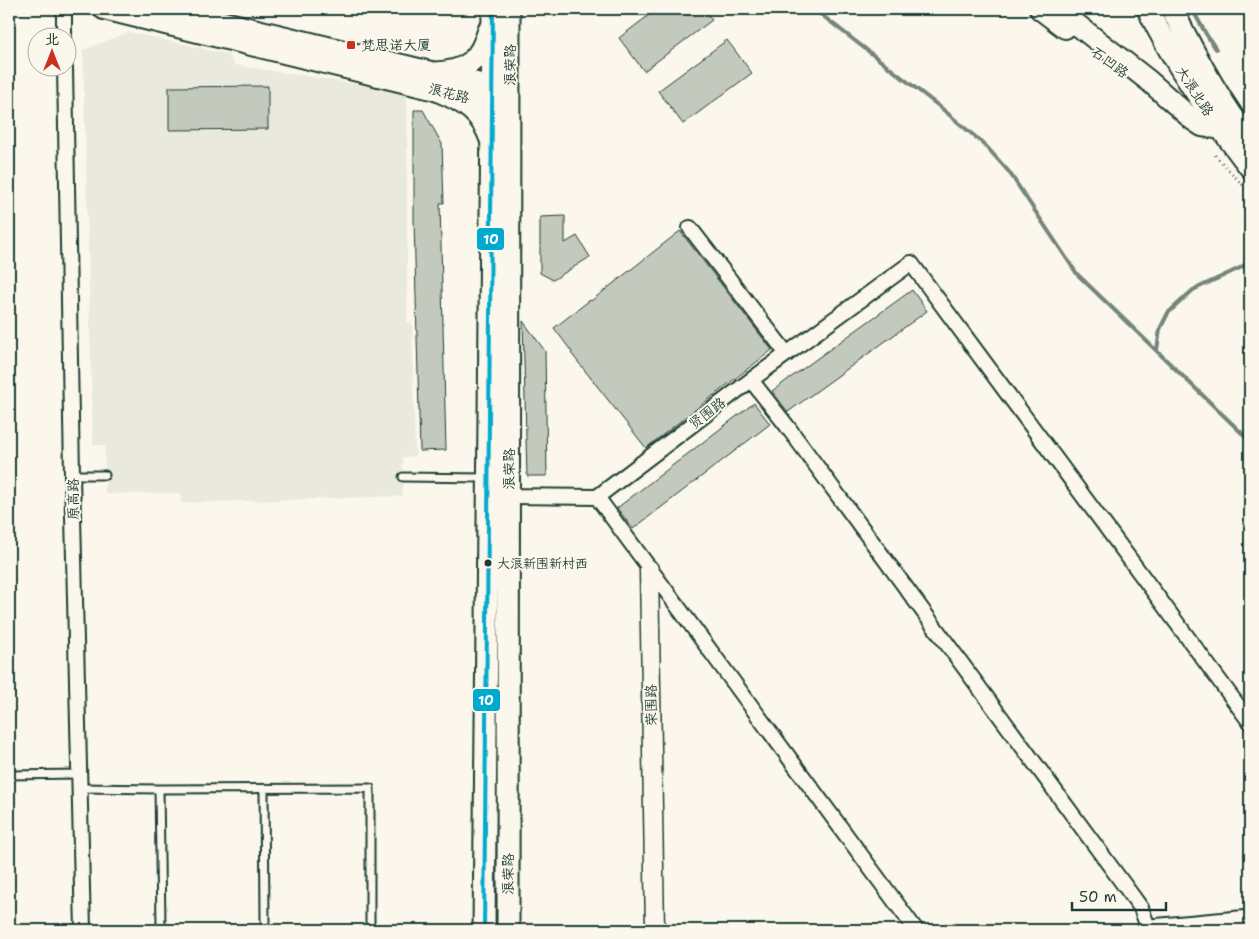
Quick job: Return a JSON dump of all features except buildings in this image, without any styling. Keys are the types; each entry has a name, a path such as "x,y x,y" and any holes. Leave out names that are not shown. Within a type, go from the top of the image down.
{"main road":[{"name":"浪花路","path":"104,9 499,96"},
{"name":"浪花路","path":"170,9 438,82"},
{"name":"石凹路","path":"1040,9 1092,49 1202,126 1216,128 1217,124"},
{"name":"石凹路","path":"1057,9 1104,45 1182,112"},
{"name":"大浪北路","path":"1148,9 1176,61 1217,124 1250,167"},
{"name":"大浪北路","path":"1172,9 1220,95 1250,140"},
{"path":"493,143 487,127 479,116 438,82 451,72 462,69 470,64 482,50 498,12"},
{"name":"浪荣路","path":"498,12 509,496 509,924"},
{"name":"浪荣路","path":"484,927 493,143 499,96"},
{"path":"1150,930 1250,921"}],"street":[{"path":"64,9 64,28"},
{"name":"原高路","path":"65,78 72,475 84,930"},
{"path":"690,228 787,354"},
{"name":"贤围路","path":"597,497 751,380 911,263 1250,722"},
{"path":"751,380 787,426 1137,902 1150,930"},
{"path":"489,478 509,496 597,497 916,930"},
{"name":"荣围路","path":"649,569 655,930"}],"lane":[{"path":"72,475 105,475"},
{"path":"403,476 489,478"},
{"path":"9,775 159,789 370,788 370,922"},
{"path":"159,789 161,925"},
{"path":"264,789 265,921"}],"path":[{"path":"1215,155 1250,193"}],"shaded area":[{"path":"129,32 227,54 235,65 407,92 407,322 412,323 415,456 403,457 403,496 181,503 181,493 105,494 105,445 93,445 83,50"}],"waterway":[{"path":"814,9 940,107 985,145 1009,172 1077,274 1250,441"},
{"path":"1192,9 1216,49"},
{"path":"1157,350 1160,329 1168,313 1193,290 1242,267 1250,260"}],"transit line":[{"name":"10","path":"484,930 493,9"}],"place":[{"name":"梵思诺大厦","path":"351,45"},
{"name":"大浪新围新村西","path":"488,563"}]}
